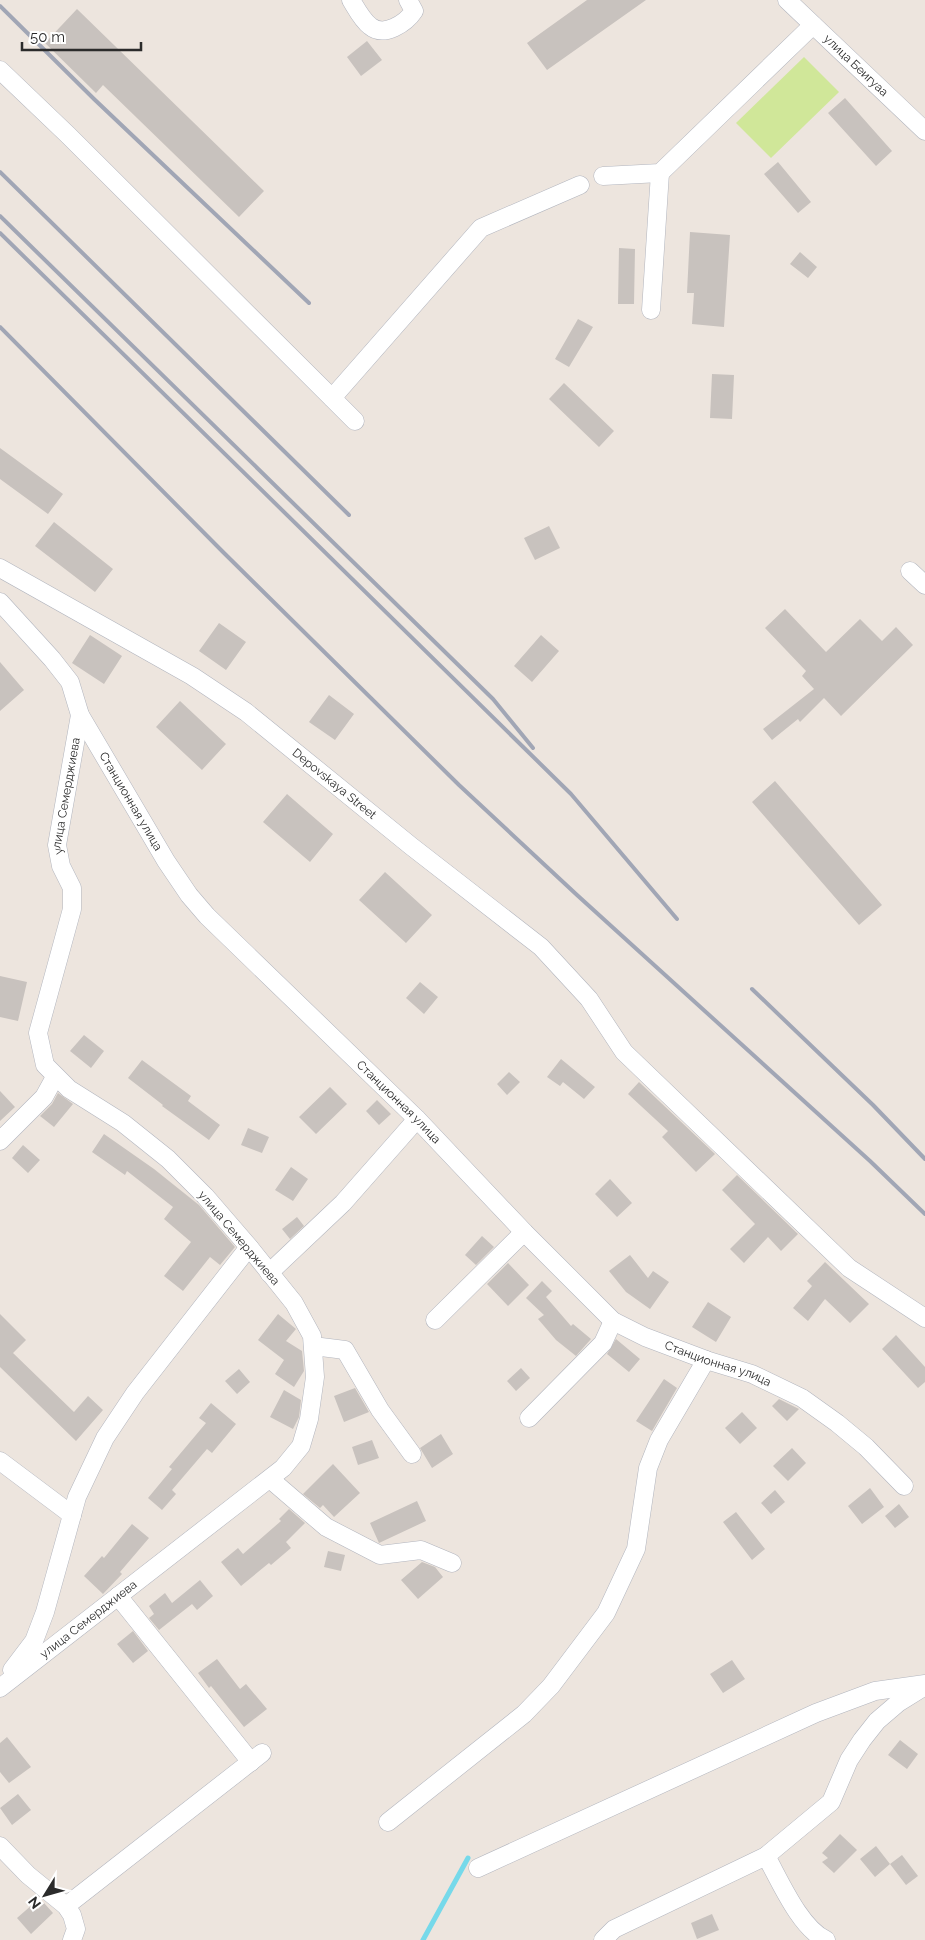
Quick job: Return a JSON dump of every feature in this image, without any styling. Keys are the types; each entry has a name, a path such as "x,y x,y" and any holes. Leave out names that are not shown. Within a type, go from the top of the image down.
{"street":[{"path":"350,0 370,26 378,30 399,26 409,19 414,10 408,0"},
{"name":"улица Беигуаа","path":"787,0 925,130"},
{"path":"603,176 660,173 813,25"},
{"path":"0,70 75,142 355,421"},
{"path":"651,310 660,173"},
{"path":"332,398 481,228 580,185"},
{"name":"Depovskaya Street","path":"0,568 192,676 246,712 411,846 541,947 589,999 624,1052 849,1268 925,1318"},
{"path":"910,571 925,585"},
{"name":"Станционная улица","path":"0,602 52,659 70,682 80,715 166,861 206,916 417,1119 524,1232 613,1321 645,1337 706,1360 752,1374 802,1398 837,1423 866,1448 904,1486"},
{"name":"улица Семерджиева","path":"0,1688 283,1468 301,1446 309,1420 315,1377 312,1336 294,1303 249,1246 205,1196 168,1160 123,1124 69,1089 45,1065 40,1050 38,1033 72,910 72,888 61,866 57,845 80,715"},
{"path":"0,1141 44,1097 55,1077"},
{"path":"269,1273 343,1204 417,1119"},
{"path":"435,1320 524,1232"},
{"path":"0,1683 18,1665 34,1641 45,1612 77,1497 105,1438 134,1393 249,1246"},
{"path":"528,1418 603,1343 613,1321"},
{"path":"313,1346 345,1350 380,1410 412,1454"},
{"path":"388,1822 524,1714 550,1686 606,1613 636,1549 648,1468 659,1440 706,1360"},
{"path":"0,1461 72,1515"},
{"path":"270,1478 326,1527 380,1555 421,1550 452,1563"},
{"path":"66,1906 256,1757 118,1596"},
{"path":"603,1940 614,1928 766,1856 831,1802 849,1760 862,1740 877,1722 898,1703 925,1685"},
{"path":"478,1868 816,1713 875,1691 925,1685"},
{"path":"0,1846 28,1875 66,1906 72,1915 76,1929 72,1940"},
{"path":"766,1856 806,1925 818,1936 826,1940"}],"green space":[{"path":"804,57 839,92 771,158 736,123"}],"building":[{"path":"587,0 646,0 547,70 527,43"},
{"path":"77,9 264,191 239,217 103,85 96,93 45,43"},
{"path":"367,41 382,60 361,76 347,57"},
{"path":"845,98 892,151 876,166 828,113"},
{"path":"778,162 811,202 798,213 764,174"},
{"path":"690,232 730,235 724,327 692,324 694,293 687,293"},
{"path":"619,248 635,249 634,304 618,304"},
{"path":"800,252 817,267 808,278 790,264"},
{"path":"578,319 593,327 569,367 555,359"},
{"path":"712,374 734,375 732,419 710,418"},
{"path":"564,383 614,431 599,447 549,399"},
{"path":"0,448 63,494 48,514 0,479"},
{"path":"54,522 113,569 95,592 35,546"},
{"path":"549,526 560,548 535,560 524,538"},
{"path":"785,609 826,652 860,619 882,641 896,627 913,645 841,716 824,698 800,722 798,719 772,740 763,729 814,689 802,676 806,671 765,628"},
{"path":"219,623 246,642 226,670 199,651"},
{"path":"90,635 122,656 104,684 72,663"},
{"path":"541,635 559,651 532,682 514,666"},
{"path":"0,662 24,690 0,711"},
{"path":"329,695 354,714 335,740 309,722"},
{"path":"180,701 226,744 202,770 156,727"},
{"path":"775,781 882,905 859,925 752,802"},
{"path":"287,794 333,834 310,862 263,822"},
{"path":"385,872 432,915 406,943 359,900"},
{"path":"0,976 27,982 18,1021 0,1017"},
{"path":"420,982 438,997 424,1014 406,998"},
{"path":"84,1035 104,1051 91,1068 70,1051"},
{"path":"561,1059 595,1087 584,1099 563,1082 560,1086 547,1077"},
{"path":"142,1060 191,1096 188,1101 220,1125 209,1140 162,1106 128,1078"},
{"path":"509,1072 520,1082 507,1095 497,1084"},
{"path":"639,1082 715,1154 696,1172 662,1137 668,1131 628,1094"},
{"path":"330,1087 347,1104 316,1134 299,1117"},
{"path":"0,1091 15,1107 0,1121"},
{"path":"58,1093 73,1104 54,1127 40,1116 52,1104"},
{"path":"377,1100 391,1114 379,1125 366,1111"},
{"path":"248,1128 269,1137 262,1153 241,1145"},
{"path":"104,1134 154,1169 199,1205 235,1247 220,1265 210,1257 183,1291 164,1276 191,1242 164,1219 173,1207 127,1171 125,1175 92,1152"},
{"path":"23,1145 40,1160 28,1173 12,1158"},
{"path":"291,1167 308,1179 293,1201 275,1190"},
{"path":"737,1175 798,1234 781,1251 768,1237 744,1263 730,1249 755,1224 722,1190"},
{"path":"610,1179 632,1203 617,1217 595,1194"},
{"path":"297,1217 304,1226 290,1239 282,1229"},
{"path":"482,1236 494,1247 476,1265 465,1255"},
{"path":"630,1255 648,1278 653,1271 669,1282 650,1309 626,1292 609,1271"},
{"path":"825,1262 869,1304 850,1323 825,1299 808,1321 793,1308 812,1286 807,1281"},
{"path":"508,1263 529,1285 508,1306 487,1284"},
{"path":"542,1281 552,1291 546,1297 571,1326 573,1324 591,1339 576,1356 556,1340 538,1319 544,1315 526,1298"},
{"path":"708,1302 731,1317 716,1342 692,1327"},
{"path":"0,1314 26,1340 13,1353 74,1412 88,1396 103,1410 76,1441 0,1367"},
{"path":"278,1314 296,1329 286,1341 302,1351 304,1371 294,1387 275,1374 284,1360 258,1340"},
{"path":"896,1335 925,1367 925,1382 918,1388 882,1349"},
{"path":"616,1339 640,1359 629,1372 607,1354"},
{"path":"521,1368 530,1378 516,1391 507,1381"},
{"path":"239,1369 250,1382 237,1394 225,1381"},
{"path":"664,1379 677,1388 652,1431 636,1421"},
{"path":"355,1388 369,1412 344,1422 334,1396"},
{"path":"284,1390 301,1400 299,1417 293,1429 270,1417"},
{"path":"779,1399 799,1409 787,1421 772,1406"},
{"path":"211,1403 236,1424 212,1453 207,1449 172,1490 176,1494 162,1510 148,1498 172,1469 169,1467 206,1423 199,1418"},
{"path":"742,1412 757,1428 740,1444 725,1428"},
{"path":"441,1434 453,1454 432,1468 420,1448"},
{"path":"372,1440 379,1458 358,1465 352,1447"},
{"path":"792,1448 806,1463 788,1481 773,1466"},
{"path":"333,1464 360,1493 334,1517 323,1505 320,1508 303,1494"},
{"path":"870,1488 884,1507 862,1524 848,1506"},
{"path":"775,1490 785,1502 771,1514 761,1503"},
{"path":"417,1501 426,1521 379,1543 370,1523"},
{"path":"899,1504 909,1517 895,1528 885,1516"},
{"path":"289,1509 305,1523 286,1542 291,1548 241,1586 221,1562 238,1548 243,1554 281,1521 279,1519"},
{"path":"736,1512 765,1549 752,1560 723,1522"},
{"path":"132,1524 149,1538 120,1572 122,1574 103,1594 84,1576 102,1556 104,1558"},
{"path":"328,1551 345,1555 341,1571 324,1567"},
{"path":"422,1562 435,1567 443,1577 418,1599 401,1580"},
{"path":"200,1580 213,1596 197,1610 192,1604 159,1630 149,1618 154,1614 149,1606 165,1593 172,1603"},
{"path":"133,1631 148,1651 133,1663 117,1644"},
{"path":"217,1659 240,1689 246,1684 267,1709 244,1727 198,1673"},
{"path":"732,1660 745,1679 723,1693 710,1674"},
{"path":"7,1737 31,1767 9,1783 0,1772 0,1743"},
{"path":"900,1740 918,1754 907,1769 888,1755"},
{"path":"18,1794 31,1810 12,1825 0,1808"},
{"path":"840,1834 857,1850 834,1873 822,1862 828,1858 822,1853"},
{"path":"876,1846 890,1864 875,1877 860,1859"},
{"path":"902,1855 918,1876 906,1885 890,1864"},
{"path":"44,1903 53,1913 31,1934 17,1918 33,1904 38,1909"},
{"path":"712,1914 719,1930 697,1939 691,1923"}],"waterway":[{"path":"423,1940 468,1858"}],"railway":[{"path":"0,6 94,99 309,303"},
{"path":"0,172 349,515"},
{"path":"0,216 493,699 533,748"},
{"path":"0,233 571,794 677,919"},
{"path":"0,327 223,552 459,785 577,895 870,1161 925,1214"},
{"path":"752,989 873,1105 925,1159"}]}
